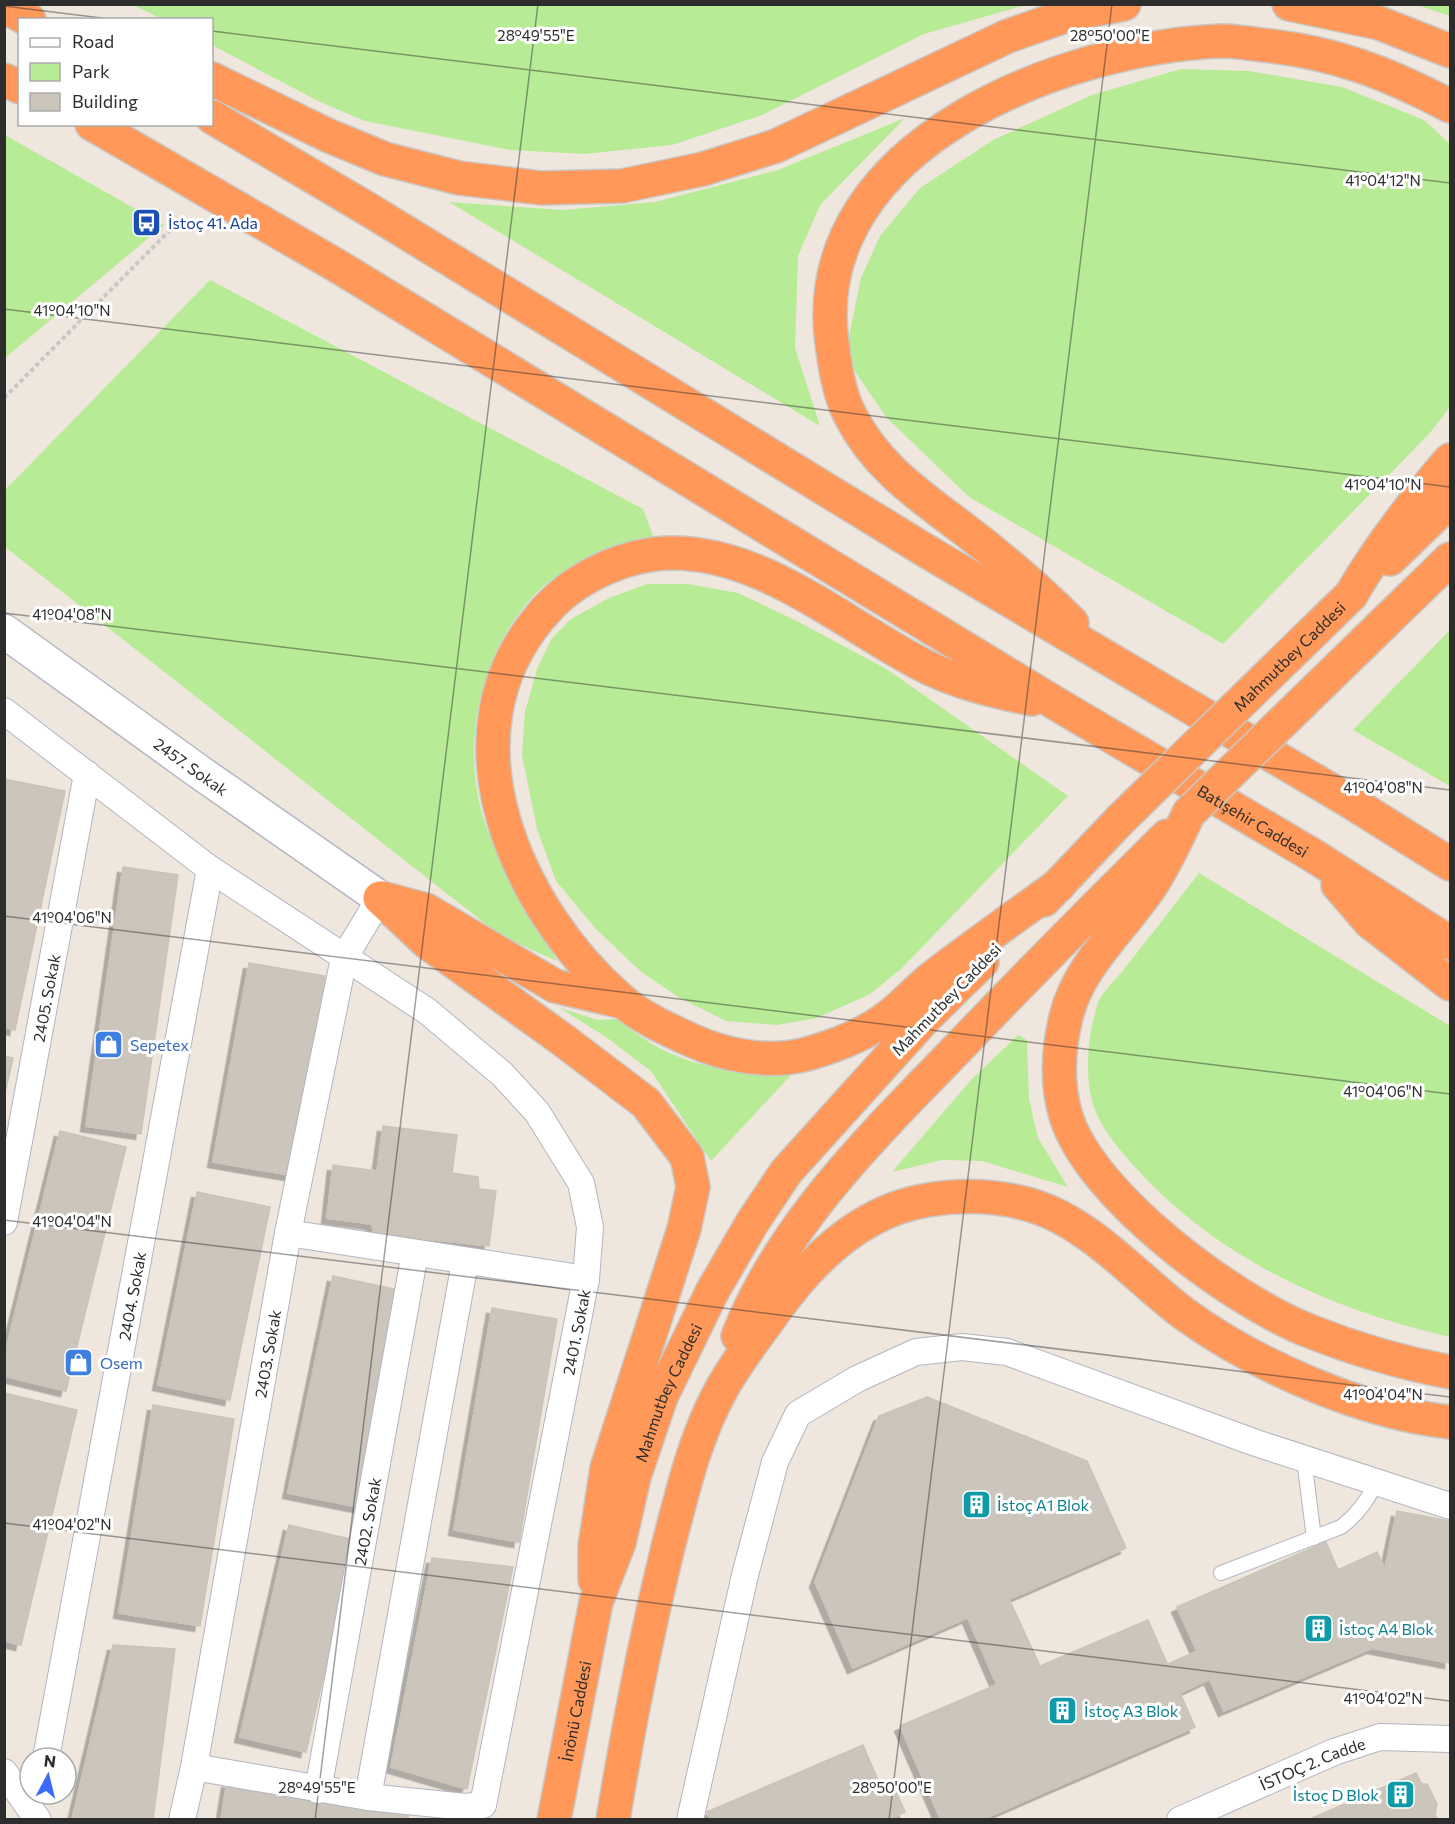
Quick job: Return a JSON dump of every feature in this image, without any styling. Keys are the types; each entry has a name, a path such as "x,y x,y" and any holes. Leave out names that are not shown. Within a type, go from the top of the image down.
{"highway":[{"path":"213,79 327,135 396,162 459,178 541,188 622,186 703,169 776,146 1008,36 1071,14 1124,4"},
{"path":"1289,4 1379,23 1450,51"},
{"path":"4,6 25,18"},
{"path":"1109,660 1047,598 968,532 921,498 879,461 849,413 833,351 829,307 836,265 851,225 870,195 906,159 945,129 1009,91 1078,65 1153,47 1224,41 1306,49 1375,69 1450,106"},
{"path":"4,80 18,86"},
{"path":"213,118 371,211 1109,660 1346,799 1450,864"},
{"name":"Batışehir Caddesi","path":"96,126 210,190 1054,703 1314,856 1450,943"},
{"path":"1352,595 1412,502 1450,460"},
{"name":"Mahmutbey Caddesi","path":"596,1602 618,1544 634,1477 661,1397 712,1292 752,1223 786,1172 925,1018 1059,885 1120,819 1450,501"},
{"path":"1054,703 981,688 922,664 775,580 741,564 699,555 655,554 610,566 572,586 549,606 512,656 496,702 492,752 498,798 529,885 552,923 585,965 623,1002 664,1027 718,1052 762,1058 802,1055 858,1036 888,1018 929,980 1059,885"},
{"path":"613,1820 632,1706 686,1477 753,1303 795,1234 855,1156 1052,951 1450,559"},
{"path":"1384,623 1450,583"},
{"path":"1346,799 1450,843"},
{"path":"1190,813 1153,882 1097,953 1066,1016 1058,1080 1066,1117 1086,1159 1123,1201 1162,1237 1228,1287 1309,1332 1396,1361 1450,1372"},
{"path":"1314,856 1370,922 1450,984"},
{"path":"380,898 426,910 555,986 623,1002"},
{"path":"380,898 428,943 646,1103 687,1157 693,1186 684,1229 607,1468 595,1546 596,1602"},
{"path":"721,1389 795,1283 827,1251 862,1223 909,1203 957,1195 1011,1200 1056,1215 1098,1241 1185,1314 1291,1375 1353,1399 1433,1420 1450,1422"},
{"name":"İnönü Caddesi","path":"554,1820 596,1602"}],"main road":[{"name":"2457. Sokak","path":"4,631 198,771 380,898"}],"street":[{"name":"2401. Sokak","path":"4,711 210,869 427,1011 502,1074 537,1112 581,1183 590,1227 586,1280 483,1805 466,1807 368,1797"},
{"name":"2405. Sokak","path":"4,1222 87,774"},
{"name":"2404. Sokak","path":"48,1746 210,869"},
{"name":"2403. Sokak","path":"182,1820 194,1767 288,1233 344,958 380,898"},
{"path":"288,1233 586,1280"},
{"name":"2402. Sokak","path":"318,1790 415,1253"},
{"path":"194,1767 368,1797 465,1262"},
{"path":"690,1820 744,1575 775,1462 798,1414 857,1379 916,1352 962,1347 1007,1352 1304,1459 1450,1506"},
{"name":"İSTOÇ 2. Cadde","path":"1180,1820 1334,1752 1380,1737 1450,1739"},
{"path":"4,1772 18,1785"},
{"path":"32,1806 38,1820"}],"lane":[{"path":"1304,1459 1314,1538"},
{"path":"1221,1573 1341,1527 1354,1517 1367,1502 1376,1484"}],"path":[{"path":"4,398 210,190"}],"green space":[{"path":"133,5 1026,5 924,34 762,115 672,145 584,154 510,150 365,121 318,101 213,46 213,18 160,18"},
{"path":"1417,5 1450,5 1450,16"},
{"path":"1181,69 1249,71 1342,87 1424,120 1450,144 1450,407 1429,434 1223,644 969,497 886,417 854,370 848,341 861,278 880,236 920,188 993,140 1092,95"},
{"path":"905,118 820,205 798,256 795,348 820,426 449,202 563,210 655,202 778,170"},
{"path":"5,135 164,225 5,358"},
{"path":"210,280 643,509 654,538 627,542 602,551 565,571 537,592 517,616 501,642 480,699 475,730 474,760 477,791 485,824 519,895 557,961 501,936 5,547 4,491"},
{"path":"647,584 688,584 738,593 797,621 888,670 1068,796 901,969 870,994 817,1018 777,1025 726,1021 678,997 640,971 595,928 556,881 537,829 522,755 525,712 537,669 552,638 571,619 609,598"},
{"path":"1450,630 1450,786 1353,730"},
{"path":"1199,873 1450,1026 1450,1337 1406,1326 1320,1296 1279,1277 1240,1254 1203,1229 1168,1200 1136,1168 1100,1121 1090,1092 1088,1068 1091,1030 1099,1002 1107,988"},
{"path":"560,1008 598,1020 618,1019 658,1047 699,1064 742,1071 791,1075 711,1161 651,1071 606,1037"},
{"path":"1018,1035 1027,1040 1029,1099 1038,1138 1068,1187 982,1161 942,1160 892,1172 971,1080"}],"building":[{"path":"4,779 65,791 15,1030 4,1027"},
{"path":"123,867 178,875 141,1134 86,1126"},
{"path":"249,963 325,976 290,1175 213,1162"},
{"path":"4,1056 13,1058 4,1097"},
{"path":"383,1126 457,1135 452,1173 478,1177 479,1189 496,1191 489,1246 374,1233 372,1224 327,1218 333,1165 377,1171"},
{"path":"60,1131 126,1147 66,1391 4,1376 4,1358"},
{"path":"197,1192 270,1207 230,1400 158,1385"},
{"path":"333,1276 404,1291 359,1507 288,1493"},
{"path":"492,1308 557,1319 519,1542 454,1530"},
{"path":"4,1393 77,1410 21,1645 4,1641"},
{"name":"İstoç A1 Blok","path":"927,1397 1087,1461 1126,1548 853,1668 815,1582 879,1416"},
{"path":"153,1405 234,1419 200,1626 119,1613"},
{"name":"İstoç A4 Blok","path":"1397,1511 1450,1521 1450,1663 1372,1648 1224,1711 1177,1607 1326,1542 1338,1570 1377,1552 1385,1569"},
{"path":"289,1525 355,1540 306,1752 240,1737"},
{"path":"432,1558 513,1567 467,1789 391,1767"},
{"path":"1009,1599 1040,1666 997,1685 968,1618"},
{"name":"İstoç A3 Blok","path":"1148,1620 1195,1727 981,1820 941,1820 900,1726"},
{"path":"113,1645 175,1649 153,1820 72,1820 75,1806 78,1806 78,1794"},
{"path":"1197,1651 1210,1679 1180,1693 1168,1664"},
{"path":"863,1745 880,1785 891,1780 905,1812 895,1817 896,1820 711,1820 707,1812"},
{"name":"İstoç D Blok","path":"1416,1773 1422,1784 1427,1784 1437,1804 1435,1814 1437,1820 1308,1820"},
{"path":"227,1782 409,1812 408,1820 221,1820"}],"place":[{"name":"İstoç 41. Ada","path":"147,222"},
{"name":"Sepetex","path":"109,1044"},
{"name":"Osem","path":"79,1362"},
{"name":"İstoç A1 Blok","path":"976,1504"},
{"name":"İstoç A4 Blok","path":"1318,1628"},
{"name":"İstoç A3 Blok","path":"1063,1710"},
{"name":"İstoç D Blok","path":"1400,1794"}]}
